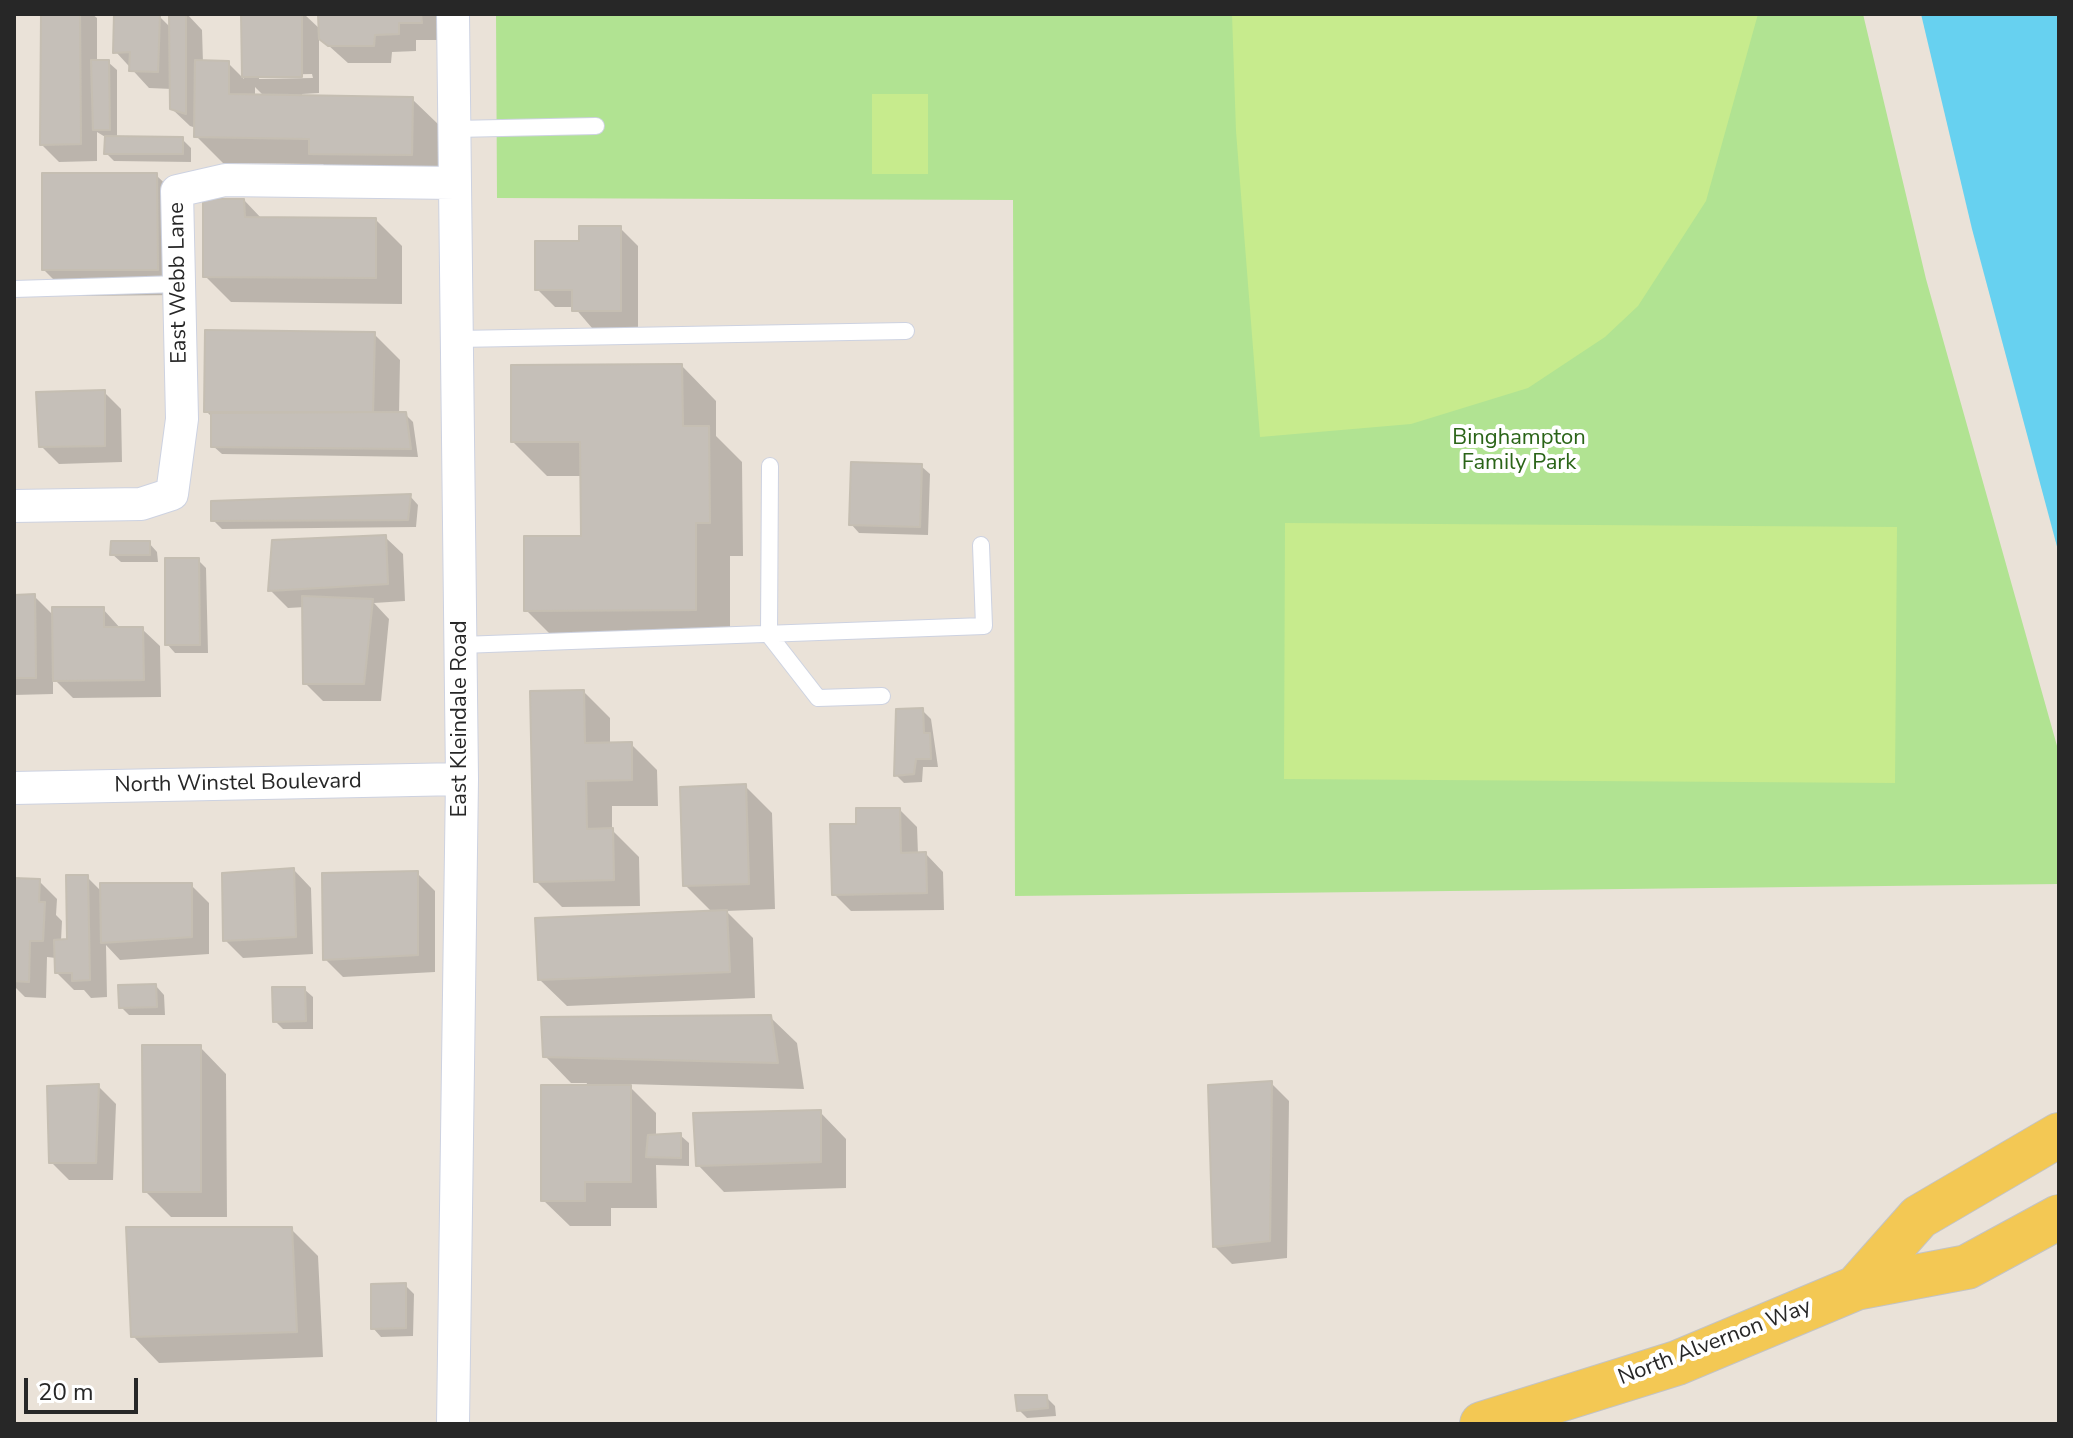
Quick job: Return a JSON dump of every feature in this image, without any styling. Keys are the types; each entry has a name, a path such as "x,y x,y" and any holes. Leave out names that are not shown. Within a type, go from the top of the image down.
{"main road":[{"name":"North Alvernon Way","path":"1856,1288 1919,1217 2059,1135"},
{"name":"North Alvernon Way","path":"1482,1424 1677,1363 1856,1288 1967,1267 2059,1217"}],"street":[{"name":"East Kleindale Road","path":"453,14 462,779 453,1424"},
{"name":"East Webb Lane","path":"14,506 141,504 172,494 182,419 177,191 225,180 455,183"},
{"name":"North Winstel Boulevard","path":"14,788 462,779"}],"lane":[{"path":"455,129 596,126"},
{"path":"14,289 179,284"},
{"path":"457,339 906,331"},
{"path":"770,466 769,635 818,698 882,696"},
{"path":"461,645 984,626 981,545"}],"green space":[{"name":"Binghampton Family Park","path":"496,14 1863,14 1926,279 2059,753 2059,884 1015,896 1013,200 497,198"},
{"path":"1232,14 1758,14 1706,201 1638,306 1605,337 1528,388 1411,424 1260,437 1236,131"},
{"path":"872,94 928,94 928,174 872,174"},
{"path":"1285,523 1897,527 1895,783 1284,779"}],"water":[{"path":"1921,14 2059,14 2059,554 1972,229"}],"building":[{"path":"41,14 80,14 81,144 40,145"},
{"path":"114,14 160,14 158,72 129,71 130,52 113,53"},
{"path":"169,14 186,14 186,114 170,109"},
{"path":"241,14 302,14 302,77 242,77"},
{"path":"318,14 421,14 422,23 399,23 399,34 375,35 374,46 328,46 319,39"},
{"path":"91,60 109,60 110,130 93,130"},
{"path":"195,60 229,61 229,94 413,97 412,155 309,154 309,139 194,137"},
{"path":"105,136 183,137 183,154 104,154"},
{"path":"42,173 157,173 158,270 42,270"},
{"path":"203,199 244,199 245,217 376,218 376,278 203,277"},
{"path":"579,226 621,226 621,311 572,311 572,290 535,290 535,241 579,241"},
{"path":"205,330 375,332 373,412 204,412"},
{"path":"682,364 683,426 709,426 710,523 696,523 696,610 524,611 524,536 581,536 580,442 511,442 511,365"},
{"path":"105,390 105,446 39,447 36,392"},
{"path":"406,412 411,449 211,447 211,413"},
{"path":"851,462 922,464 920,527 849,525"},
{"path":"411,494 408,520 211,521 211,501"},
{"path":"386,535 388,584 268,591 272,540"},
{"path":"111,541 150,541 150,555 110,555"},
{"path":"165,558 199,558 200,645 165,645"},
{"path":"35,594 36,678 14,678 14,595"},
{"path":"302,596 373,599 364,684 303,684"},
{"path":"52,607 104,607 104,627 143,627 144,680 53,681"},
{"path":"584,690 585,743 632,742 632,780 586,781 587,829 613,828 614,880 534,882 530,691"},
{"path":"923,708 924,733 930,733 931,759 916,759 914,774 894,776 896,709"},
{"path":"746,784 749,884 683,886 680,787"},
{"path":"856,808 900,808 901,853 926,852 927,893 832,895 830,824 856,824"},
{"path":"294,868 296,937 223,941 222,873"},
{"path":"418,871 418,955 323,960 322,873"},
{"path":"66,875 88,875 90,980 72,981 72,973 55,973 54,940 67,939"},
{"path":"14,878 40,879 39,902 45,902 43,941 30,941 29,982 14,981"},
{"path":"100,883 192,883 192,937 101,943"},
{"path":"727,910 730,972 538,980 535,918"},
{"path":"156,984 157,1007 119,1008 118,985"},
{"path":"272,987 305,987 306,1021 273,1022"},
{"path":"771,1015 778,1063 543,1057 541,1017"},
{"path":"142,1045 201,1045 201,1192 143,1192"},
{"path":"1272,1081 1270,1241 1213,1247 1208,1085"},
{"path":"99,1084 96,1163 49,1163 47,1086"},
{"path":"541,1085 631,1085 631,1182 585,1182 585,1201 541,1201"},
{"path":"821,1110 821,1162 696,1166 693,1113"},
{"path":"681,1133 681,1158 646,1157 648,1135"},
{"path":"126,1227 292,1227 297,1332 131,1337"},
{"path":"406,1283 406,1328 371,1329 371,1284"},
{"path":"1015,1395 1047,1395 1048,1408 1017,1411"}]}
